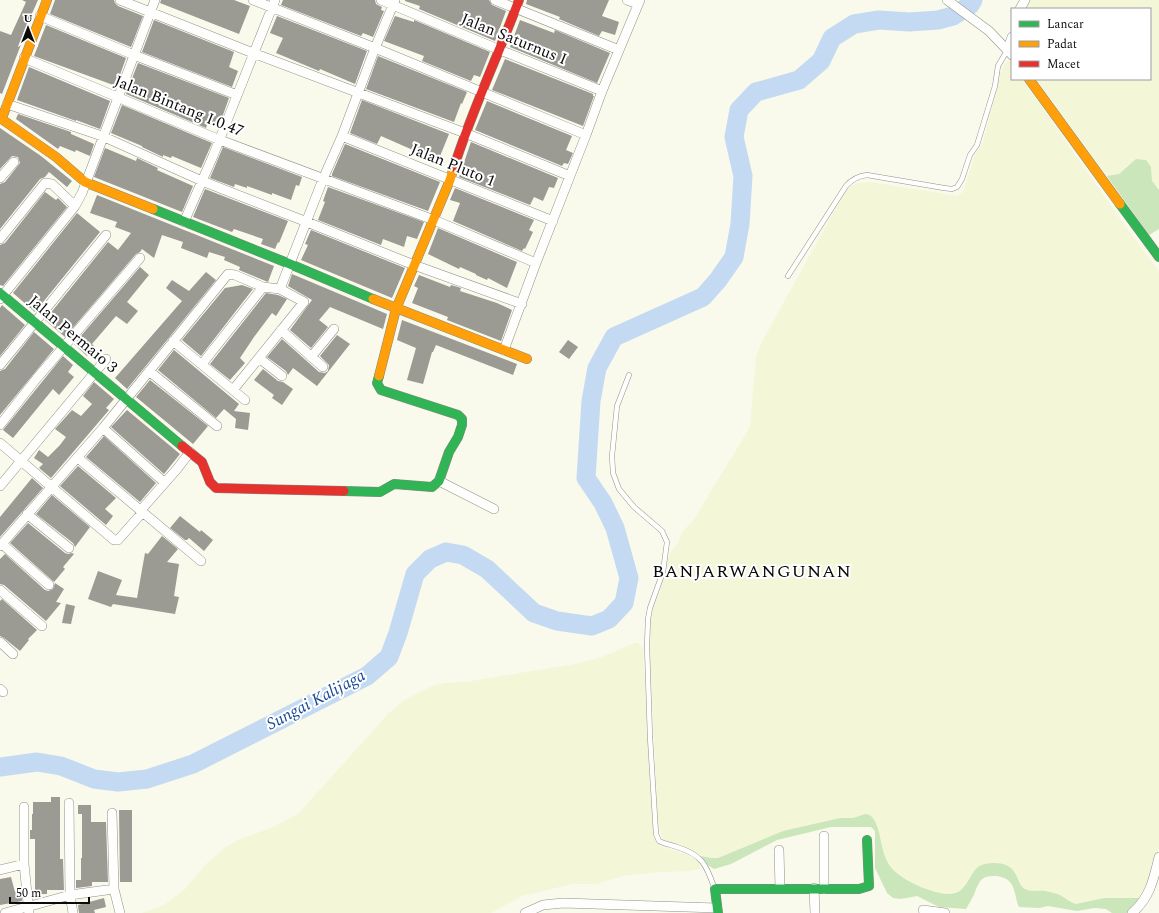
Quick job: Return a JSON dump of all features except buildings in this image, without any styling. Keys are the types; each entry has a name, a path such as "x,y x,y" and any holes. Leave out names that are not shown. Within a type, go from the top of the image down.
{"street":[{"path":"47,0 2,117 3,120 64,162 86,182 290,264 396,309 527,359"},
{"path":"120,0 253,53 465,133 570,176"},
{"path":"1,296 75,206 86,182 102,136 155,0"},
{"path":"254,0 273,3 375,48 586,135"},
{"name":"Jalan Saturnus I","path":"381,0 394,2 500,50 602,91"},
{"path":"494,0 517,4 619,50"},
{"path":"504,350 602,91 639,2 627,0"},
{"path":"947,0 989,31 1010,52"},
{"path":"280,290 394,2"},
{"path":"184,222 220,140 273,3"},
{"path":"494,509 439,481 449,452 458,437 462,426 462,419 458,415 381,390 379,388 378,379 396,309 450,180 465,133 500,50 517,4"},
{"path":"40,16 134,55 237,95"},
{"name":"Jalan Bintang I.0.47","path":"24,58 220,140 434,220 536,263"},
{"path":"1030,80 1159,257"},
{"path":"7,104 102,136 202,181 414,265 522,304"},
{"name":"Jalan Pluto 1","path":"342,136 553,221"},
{"path":"0,178 14,162"},
{"path":"0,239 45,183 52,184 75,206"},
{"path":"0,365 106,235"},
{"path":"0,425 64,346 140,258"},
{"path":"49,585 1,545 103,428 226,275 235,275 263,287 280,290 304,302 233,390"},
{"path":"202,364 263,287"},
{"name":"Jalan Permaio 3","path":"1,296 35,322 202,462 210,482 216,488 380,492 394,484 432,487 439,481"},
{"path":"311,357 334,329"},
{"path":"281,330 323,366"},
{"path":"173,341 245,400"},
{"path":"259,358 282,376"},
{"path":"0,486 106,360"},
{"path":"149,371 217,426"},
{"path":"103,428 165,483"},
{"path":"0,443 114,540 118,540 124,535 190,452"},
{"path":"78,458 201,562"},
{"path":"27,514 69,548"},
{"path":"0,590 42,626"},
{"path":"0,642 13,654"},
{"path":"69,803 70,895 73,913"},
{"path":"24,807 24,864 29,910"},
{"path":"112,813 114,889 120,913"},
{"path":"824,836 824,888"},
{"path":"525,913 543,904 718,910 715,889 859,889 868,886 867,840"},
{"path":"779,850 780,888"},
{"path":"1132,913 1148,895 1159,857"},
{"path":"0,870 24,864"},
{"path":"814,888 815,913"},
{"path":"5,913 29,910 70,895 114,889"},
{"path":"923,910 945,913"}],"lane":[{"path":"788,276 846,186 851,180 858,176 867,174 944,188 952,189 957,187 970,155 977,145 993,93 998,66 1010,52"},
{"path":"629,376 617,406 612,449 613,473 619,489 634,507 662,531 667,542 663,572 650,608 648,619 650,737 656,834 659,841 689,852 699,858 707,867 715,889"}],"green space":[{"path":"1027,0 1159,0 1159,190 1152,181 1151,167 1127,166 1119,174 1107,176 1037,80 1151,80 1151,8 1023,8"},
{"path":"1009,60 1011,63 1011,80 1023,80 1126,227 1159,271 1159,848 1143,898 1104,898 1076,904 1071,903 1061,895 1051,892 1026,890 1022,887 1016,872 998,863 987,863 973,871 962,890 956,892 935,893 923,889 898,874 890,867 884,856 877,824 870,815 865,814 853,818 840,818 783,831 718,858 706,857 670,844 663,840 658,821 649,643 650,608 660,593 663,571 667,559 677,545 683,531 693,521 750,427 756,356 763,340 847,188 857,183 870,182 957,196 963,192 975,155 983,143 1001,72 1005,63"},
{"path":"1136,159 1146,160 1151,167 1152,181 1159,190 1159,229 1149,235 1107,176 1119,174"},
{"path":"634,643 638,643 643,648 653,825 657,843 660,846 690,856 700,864 700,869 623,876 596,884 572,884 522,896 491,913 142,913 164,905 184,890 206,864 223,849 238,840 273,827 298,814 388,714 403,701 432,686 445,683 466,682 575,664 602,657"},
{"path":"865,814 870,815 878,827 883,852 891,867 903,878 929,890 948,894 956,893 962,889 977,868 987,863 995,863 1003,864 1013,870 1025,889 1055,893 1076,904 1104,898 1140,898 1128,913 1112,913 1106,909 1094,908 1077,911 1048,906 1039,908 1019,907 1014,890 1009,881 995,876 984,878 978,884 966,909 939,907 917,896 901,899 893,898 887,893 875,868 875,831 871,827 831,827 777,840 731,864 714,869 709,866 701,856 718,858 783,831 840,818 853,818"}],"waterway":[{"name":"Sungai Kalijaga","path":"0,767 37,762 61,766 94,779 118,782 147,779 193,764 367,676 389,657 398,633 415,574 430,559 446,552 463,555 487,569 534,613 557,621 592,626 609,619 624,603 629,578 615,528 603,503 586,478 591,401 597,368 614,337 703,297 718,280 734,257 740,224 743,176 734,137 739,110 756,92 799,80 821,61 832,38 854,24 879,20 909,22 938,20 953,16 970,5 973,0"}],"traffic: fast":[{"path":"1120,204 1159,257"},
{"path":"153,209 373,299"},
{"path":"0,293 182,446"},
{"path":"344,491 380,492 394,484 432,487 439,481 449,452 458,437 462,425 462,419 458,415 381,390 377,383 379,376"},
{"path":"718,913 715,889 859,889 869,886 867,840"}],"traffic: slow":[{"path":"47,0 2,118 3,120 56,157 85,182 153,209"},
{"path":"1030,80 1120,204"},
{"path":"379,376 396,309 450,180 454,167"},
{"path":"373,299 527,359"}],"traffic: jam":[{"path":"454,167 469,125 519,0"},
{"path":"182,446 202,462 210,482 216,488 344,491"}],"district":[{"name":"BANJARWANGUNAN","path":"752,571"}]}
